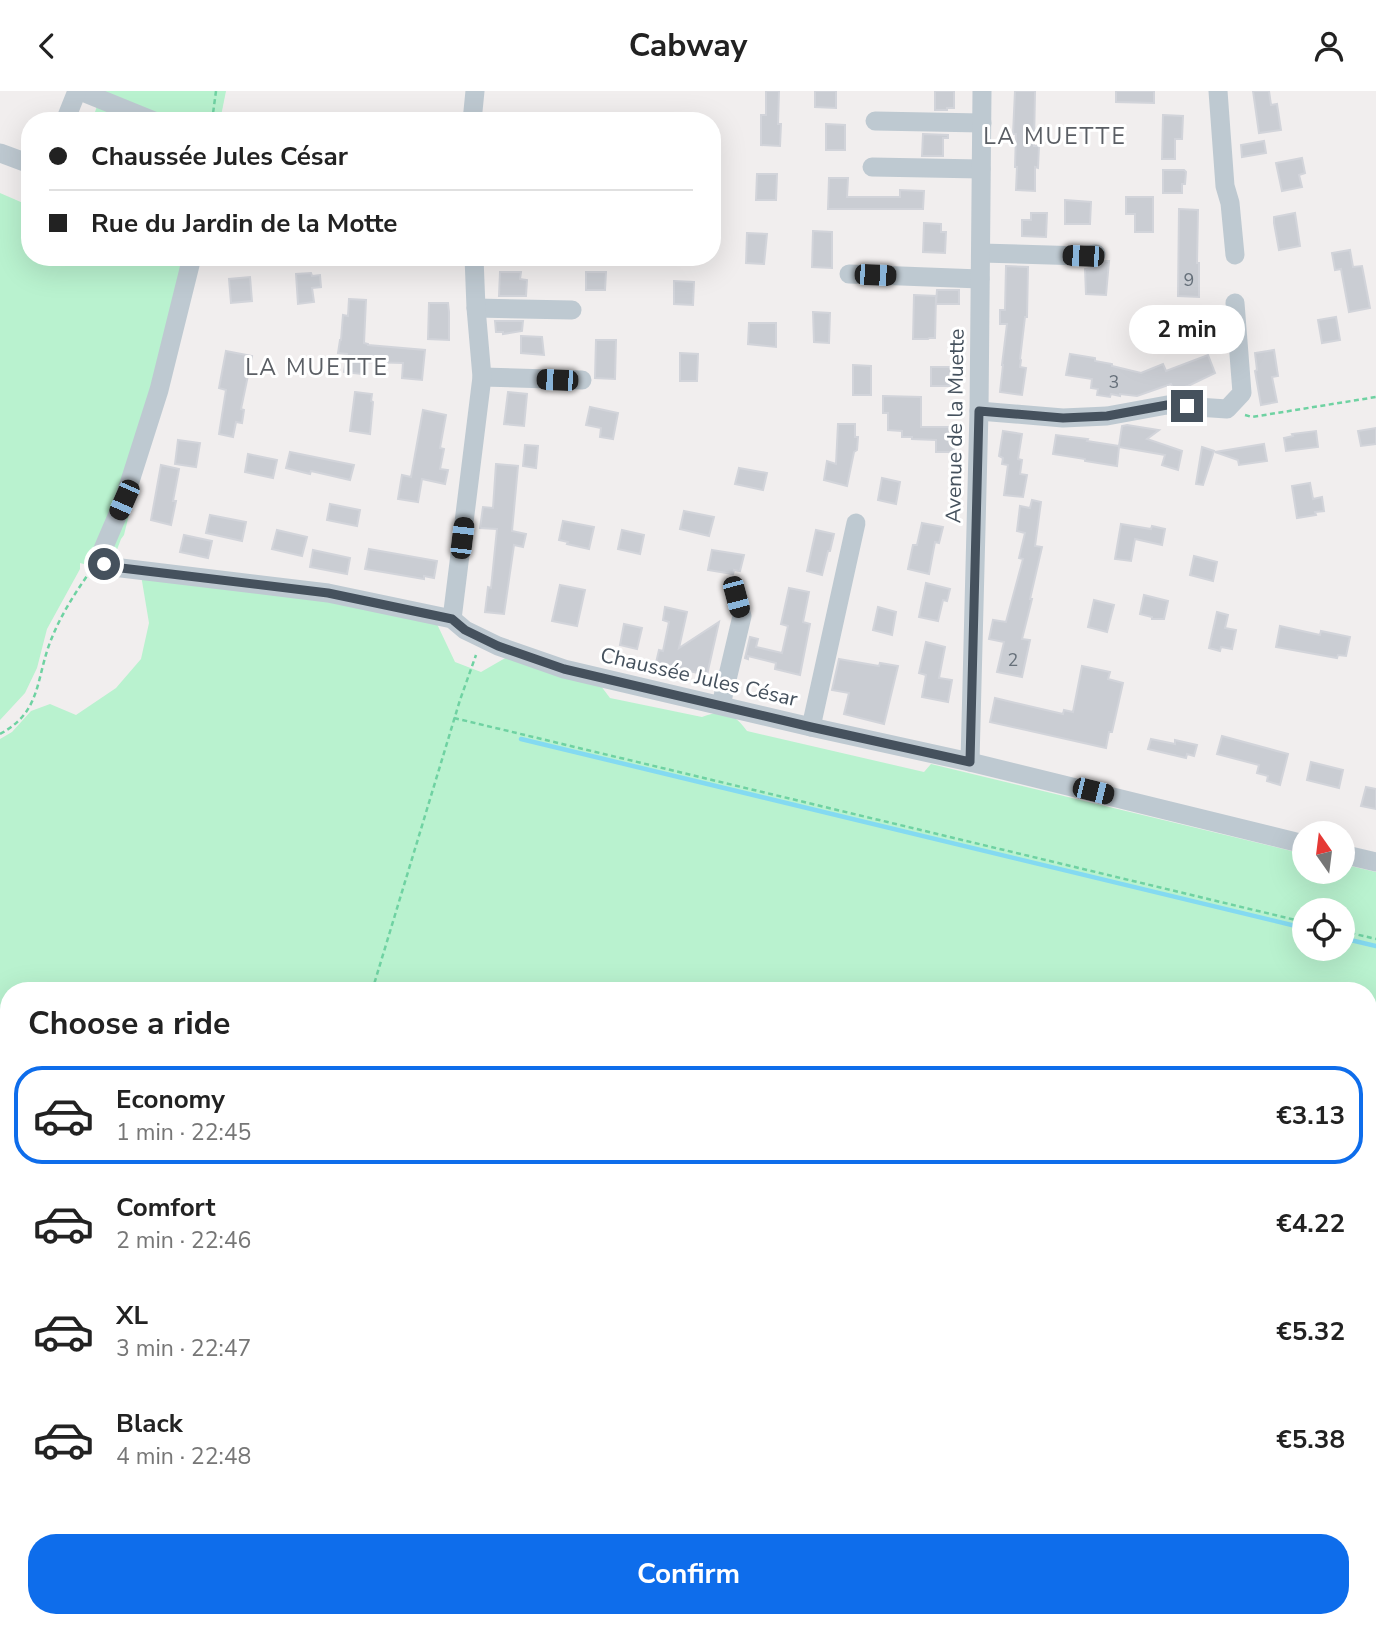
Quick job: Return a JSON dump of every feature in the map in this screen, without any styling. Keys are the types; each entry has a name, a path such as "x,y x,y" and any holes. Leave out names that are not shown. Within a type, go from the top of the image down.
{"street":[{"path":"473,112 475,91"},
{"name":"Avenue de la Muette","path":"970,762 979,411 982,91"},
{"path":"1218,91 1225,186 1230,203 1235,255"},
{"path":"71,112 85,92 133,112"},
{"path":"876,121 982,123"},
{"path":"0,153 21,161"},
{"path":"872,167 981,169"},
{"path":"981,253 1083,256 1096,254"},
{"path":"104,555 159,390 190,266"},
{"path":"452,619 482,377 474,266"},
{"path":"849,274 980,279"},
{"path":"979,411 1063,418 1107,416 1167,405 1227,409 1242,393 1235,303"},
{"path":"476,308 572,310"},
{"path":"482,377 582,380"},
{"path":"811,727 856,523"},
{"name":"Chaussée Jules César","path":"104,555 113,567 328,593 452,619 482,639 564,669 970,762 1292,841"},
{"path":"721,705 741,616 736,597"},
{"path":"1355,857 1376,862"}],"path":[{"path":"213,112 216,91"},
{"path":"1227,409 1252,417 1376,397"},
{"path":"0,734 25,714 37,694 48,648 65,608 104,555"},
{"path":"375,982 454,718 482,639"},
{"path":"454,718 1292,919"},
{"path":"1355,934 1376,939"}],"green space":[{"path":"102,91 226,91 222,112 95,112"},
{"path":"0,193 21,202 21,266 190,266 124,535 109,571 80,563 80,569 47,629 37,668 25,693 0,720"},
{"path":"141,575 320,598 437,624 455,662 481,672 507,657 601,686 610,698 702,717 716,713 728,714 747,731 924,772 931,764 1292,851 1292,884 1355,884 1355,867 1376,872 1376,982 0,982 0,739 12,732 31,711 50,704 76,715 116,688 141,659 149,623"}],"building":[{"path":"766,91 779,91 780,146 761,145 761,115 766,115"},
{"path":"815,91 836,91 836,108 815,107"},
{"path":"935,91 954,91 954,108 935,110"},
{"path":"1015,91 1035,91 1034,146 1039,146 1038,168 1035,167 1035,191 1016,190 1016,134 1013,134"},
{"path":"1116,91 1154,91 1154,103 1116,102"},
{"path":"1253,91 1269,91 1271,105 1277,104 1281,130 1259,133"},
{"path":"1163,115 1183,116 1182,139 1175,139 1175,159 1162,159"},
{"path":"826,124 845,125 845,150 826,150"},
{"path":"923,134 948,135 948,138 943,138 943,156 922,156"},
{"path":"1264,141 1266,153 1242,157 1241,145"},
{"path":"1302,158 1305,173 1299,175 1302,187 1282,191 1276,163"},
{"path":"1163,170 1186,172 1182,193 1163,193"},
{"path":"757,174 777,174 776,200 756,200"},
{"path":"829,178 848,178 847,197 900,197 900,190 924,191 923,209 828,209"},
{"path":"1126,197 1153,197 1153,232 1135,232 1135,214 1126,214"},
{"path":"1065,200 1091,202 1090,224 1065,224"},
{"path":"1179,209 1198,210 1199,297 1178,296"},
{"path":"1031,213 1047,213 1046,237 1022,236 1022,220 1031,220"},
{"path":"1295,213 1300,246 1279,250 1274,217"},
{"path":"924,223 941,224 941,232 946,232 945,253 923,252"},
{"path":"813,231 832,232 832,268 812,267"},
{"path":"747,233 767,234 764,264 746,263"},
{"path":"1350,250 1353,267 1362,266 1370,308 1349,312 1341,269 1335,270 1332,253"},
{"path":"1109,261 1106,295 1086,294 1085,269 1099,266"},
{"path":"1006,266 1028,267 1027,317 1020,359 1020,367 1026,368 1022,395 1000,392 1007,324 1000,324 1000,310 1005,310"},
{"path":"500,272 521,272 520,279 527,280 526,296 499,296"},
{"path":"586,272 606,272 605,290 586,290"},
{"path":"311,273 312,276 320,275 321,287 312,288 314,302 298,304 296,274"},
{"path":"250,277 252,301 231,303 229,279"},
{"path":"674,281 694,282 693,305 674,304"},
{"path":"937,290 959,290 959,304 936,304"},
{"path":"914,295 936,296 935,338 913,339"},
{"path":"349,299 366,300 364,343 425,350 422,380 402,378 403,363 366,362 366,365 362,364 361,374 344,372 347,354 338,353 343,315 348,316"},
{"path":"429,303 448,303 449,340 428,339"},
{"path":"1169,309 1186,309 1186,333 1168,332"},
{"path":"813,312 830,313 829,343 814,342"},
{"path":"1336,317 1340,340 1322,343 1318,320"},
{"path":"495,321 523,321 522,331 503,334 496,332"},
{"path":"749,323 776,323 776,347 748,344"},
{"path":"521,336 542,337 544,355 521,353"},
{"path":"596,340 616,340 615,379 595,378"},
{"path":"1274,350 1278,376 1272,377 1277,402 1261,405 1255,353"},
{"path":"226,351 252,356 241,409 244,410 242,423 236,422 233,437 219,434 226,390 219,388"},
{"path":"680,353 698,354 697,381 680,381"},
{"path":"1070,354 1095,358 1095,361 1141,373 1163,364 1166,371 1208,355 1215,373 1174,390 1171,384 1137,396 1111,394 1110,397 1097,395 1098,389 1091,388 1092,379 1066,375"},
{"path":"853,365 871,366 871,395 853,395"},
{"path":"931,367 957,367 957,386 931,386"},
{"path":"355,392 372,394 370,434 350,431"},
{"path":"508,392 527,394 524,426 504,424"},
{"path":"883,396 921,397 921,427 956,428 954,452 936,452 936,440 902,437 902,431 888,430 888,413 883,413"},
{"path":"590,407 618,413 613,439 600,437 601,428 586,425"},
{"path":"423,410 446,415 440,448 444,449 440,469 448,470 445,484 422,479 418,502 398,499 402,475 411,477"},
{"path":"838,424 855,424 855,437 858,437 847,486 824,480 827,461 836,464"},
{"path":"1122,426 1159,430 1147,439 1182,451 1178,470 1162,465 1165,455 1119,447 1117,466 1053,454 1056,435 1119,446"},
{"path":"1376,428 1376,444 1361,446 1358,431"},
{"path":"1003,431 1022,434 1018,459 1022,460 1020,474 1027,475 1023,497 1004,495 1008,465 1002,464 1003,458 999,456"},
{"path":"1316,431 1318,447 1286,451 1284,438 1293,436 1292,434"},
{"path":"178,440 200,443 196,467 175,464"},
{"path":"1264,444 1267,461 1239,465 1238,460 1215,452"},
{"path":"525,445 538,446 536,468 523,466"},
{"path":"1202,447 1214,451 1203,485 1196,484"},
{"path":"290,452 354,465 350,480 286,468"},
{"path":"248,454 277,460 273,478 245,472"},
{"path":"496,464 518,466 512,531 526,534 523,547 514,545 504,614 485,612 488,587 491,588 497,529 480,528 483,507 493,508"},
{"path":"161,465 179,469 171,525 151,520"},
{"path":"739,468 767,473 763,490 735,484"},
{"path":"882,478 900,482 896,504 878,500"},
{"path":"1310,483 1313,499 1322,497 1324,511 1297,518 1292,486"},
{"path":"1032,500 1041,502 1035,546 1042,547 1022,639 1030,640 1022,677 997,672 1004,642 989,639 993,620 1006,622 1023,559 1019,558 1025,533 1017,531 1020,506 1030,508"},
{"path":"330,504 360,510 357,526 327,520"},
{"path":"684,511 714,517 709,536 680,529"},
{"path":"210,515 246,522 242,541 206,533"},
{"path":"563,521 594,527 589,549 559,540"},
{"path":"922,523 943,527 939,543 935,542 929,574 908,569 913,545 917,545"},
{"path":"1121,524 1165,529 1162,545 1135,539 1131,561 1115,559"},
{"path":"277,530 307,537 302,556 272,549"},
{"path":"622,530 644,535 640,554 618,549"},
{"path":"816,530 834,534 822,575 807,571"},
{"path":"184,535 212,541 208,558 180,552"},
{"path":"369,549 437,561 434,578 424,576 424,579 365,569"},
{"path":"313,550 350,558 347,574 310,567"},
{"path":"712,550 744,555 740,571 734,570 733,574 708,570"},
{"path":"1194,556 1217,562 1213,581 1190,575"},
{"path":"926,583 950,589 947,601 943,600 938,621 919,617"},
{"path":"560,585 585,590 577,626 552,621"},
{"path":"789,588 809,592 803,622 810,624 800,675 775,669 776,663 748,656 748,659 745,658 750,637 758,639 756,647 782,653 788,626 781,624"},
{"path":"1144,595 1168,601 1164,619 1152,619 1140,614"},
{"path":"1094,600 1114,605 1107,632 1088,627"},
{"path":"665,607 687,612 679,648 719,622 707,675 676,668 675,671 655,667 659,650 663,651 669,622 663,620"},
{"path":"878,607 896,612 892,635 873,630"},
{"path":"1217,612 1228,615 1225,628 1236,630 1232,649 1221,647 1220,651 1209,648"},
{"path":"624,624 642,628 637,649 620,645"},
{"path":"1280,626 1320,635 1321,631 1350,637 1346,656 1338,655 1337,658 1276,647"},
{"path":"926,642 945,647 939,678 952,680 948,702 922,697 926,675 919,673"},
{"path":"839,659 879,666 880,663 898,666 884,724 844,714 849,693 832,690"},
{"path":"1082,666 1110,672 1108,679 1123,683 1106,748 990,722 995,698 1063,714 1064,710 1073,712"},
{"path":"1222,736 1288,754 1280,785 1267,781 1268,776 1257,773 1259,765 1217,754"},
{"path":"1151,739 1175,744 1175,740 1197,745 1194,756 1187,754 1186,758 1148,749"},
{"path":"1311,762 1343,770 1339,788 1307,780"},
{"path":"1366,787 1376,789 1376,809 1361,806"}],"waterway":[{"path":"521,739 1292,925"},
{"path":"1355,941 1376,946"}],"district":[{"name":"LA MUETTE","path":"1055,136"},
{"name":"LA MUETTE","path":"317,367"}],"route":[{"path":"104,564 328,593 452,619 482,639 564,669 970,762 979,411 1063,418 1107,416 1167,405 1187,406"}]}
